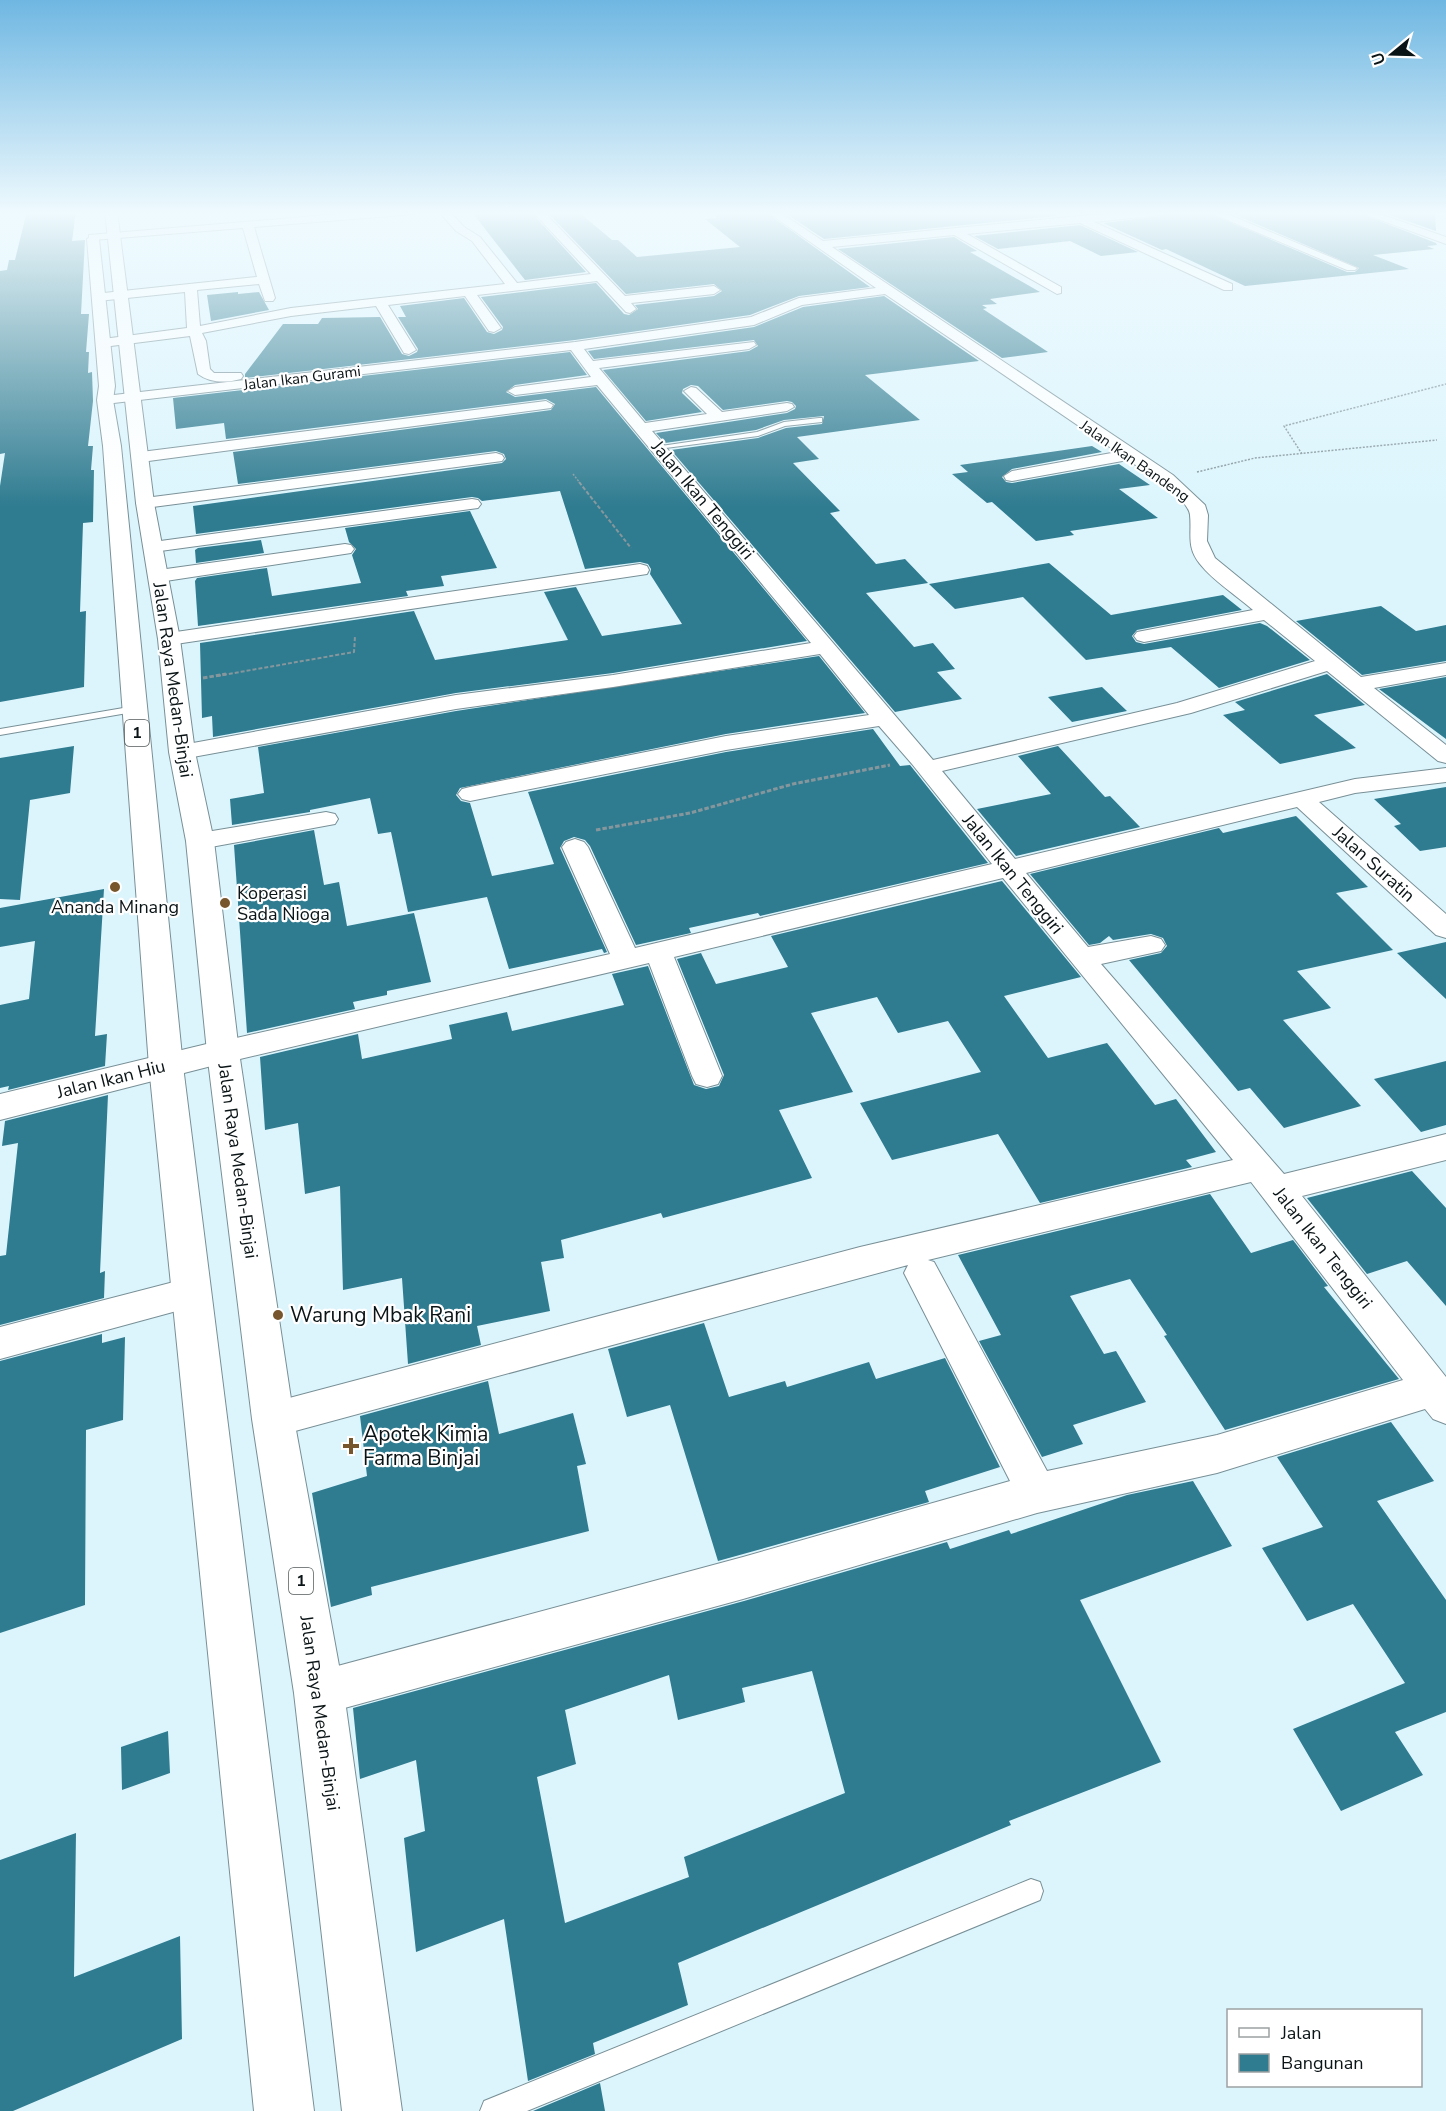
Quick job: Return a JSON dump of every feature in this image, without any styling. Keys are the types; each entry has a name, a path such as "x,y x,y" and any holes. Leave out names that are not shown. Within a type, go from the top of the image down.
{"main road":[{"name":"Jalan Raya Medan-Binjai","path":"99,310 107,386 105,400 112,446 166,1066 284,2111"},
{"name":"Jalan Raya Medan-Binjai","path":"124,310 145,503 176,683 182,752 200,841 223,1052 273,1419 320,1693 372,2111"},
{"name":"Jalan Ikan Hiu","path":"0,1107 223,1052"}],"street":[{"path":"192,310 194,331 199,341 203,371 211,377 224,378 431,349"},
{"path":"272,310 273,315"},
{"path":"103,343 194,331 273,315 315,310"},
{"path":"384,310 409,351"},
{"path":"481,310 494,328"},
{"name":"Jalan Ikan Gurami","path":"105,400 575,346 754,321 781,310"},
{"name":"Jalan Ikan Bandeng","path":"916,310 1167,479 1196,505 1199,515 1198,541 1207,561 1446,756"},
{"path":"496,393 597,372 749,345"},
{"name":"Jalan Ikan Tenggiri","path":"575,346 923,763 1081,958 1267,1178 1440,1398"},
{"path":"691,391 718,416"},
{"path":"141,457 546,405"},
{"path":"642,428 787,407"},
{"path":"1012,476 1130,455"},
{"path":"145,503 496,458"},
{"path":"153,547 472,504"},
{"path":"159,576 345,549"},
{"path":"169,639 640,570"},
{"path":"1144,636 1268,613"},
{"path":"182,752 456,702 613,681 825,647"},
{"path":"923,763 1183,708 1332,663"},
{"path":"1357,684 1446,669"},
{"path":"470,794 714,745 884,719"},
{"path":"223,1052 658,952 1355,786 1446,775"},
{"name":"Jalan Suratin","path":"1303,800 1446,929"},
{"path":"200,841 326,819"},
{"path":"575,848 626,959"},
{"path":"1081,958 1151,945"},
{"path":"658,952 707,1076"},
{"path":"273,1419 860,1262 1267,1178 1446,1147"},
{"path":"922,1273 1038,1493"},
{"path":"0,1343 193,1292"},
{"path":"320,1693 743,1578 1038,1493 1216,1454 1440,1398"}],"lane":[{"path":"658,447 758,434 784,424 819,420"},
{"path":"0,732 135,709"},
{"path":"494,2111 1031,1892"}],"path":[{"path":"1302,454 1284,426 1446,384"},
{"path":"1167,479 1256,458 1437,440"},
{"path":"573,474 632,549 640,570"},
{"path":"176,683 354,651"},
{"path":"575,848 575,835 609,826 690,813 794,784 923,763"}],"building":[{"path":"0,310 81,310 81,314 89,314 86,352 89,352 88,373 92,372 93,401 88,446 93,446 91,470 94,470 93,522 83,523 80,612 86,611 84,687 0,702 0,486 5,453 0,454"},
{"path":"209,310 269,310 211,321"},
{"path":"402,310 472,310 487,332 494,334 503,327 490,310 620,310 629,315 637,310 764,310 750,315 575,340 245,378 245,374 283,324 318,324 322,318 380,317 402,354 409,356 418,349 398,317 406,317"},
{"path":"797,310 904,310 979,361 865,375 920,420 797,437 819,459 793,463 840,511 830,513 876,564 905,559 928,583 866,593 914,647 933,643 955,669 937,672 962,699 895,712 671,450 758,438 786,428 822,424 824,416 784,420 756,430 665,443 656,433 787,413 796,406 787,401 723,410 698,386 691,385 683,389 682,393 702,412 646,421 603,370 749,351 758,346 754,340 594,359 588,351 754,327"},
{"path":"929,310 984,310 1048,352 1002,358"},
{"path":"570,352 587,375 515,385 506,392 515,397 596,387 807,641 613,673 456,693 213,737 212,716 202,718 200,643 414,611 435,660 568,640 544,592 576,587 602,636 682,624 650,574 651,569 648,564 640,562 585,569 560,491 482,501 472,497 196,534 193,506 502,463 506,459 504,454 496,451 238,484 233,452 551,410 555,404 546,399 226,439 224,423 176,429 173,398"},
{"path":"1092,446 1102,452 1012,469 1002,477 1006,482 1012,483 1119,464 1150,485 1119,489 1158,518 1070,531 1074,535 1036,541 992,502 987,503 952,474 968,472 960,465"},
{"path":"470,511 497,568 441,576 444,586 406,591 408,596 198,626 195,581 197,578 267,568 272,596 361,583 352,555 356,549 349,542 345,528"},
{"path":"261,540 264,553 196,563 195,550 198,548"},
{"path":"1049,563 1111,615 1223,595 1242,610 1137,630 1132,636 1136,642 1144,644 1260,623 1310,660 1219,688 1171,647 1086,660 1023,597 955,609 929,584"},
{"path":"1381,606 1416,631 1446,625 1446,661 1362,675 1296,621"},
{"path":"819,656 865,713 726,734 460,788 456,795 461,801 470,803 492,876 554,864 528,792 726,752 873,729 900,766 910,765 988,863 760,916 758,913 689,928 691,933 636,945 590,846 585,840 574,837 564,841 560,848 607,952 604,953 602,949 509,969 487,897 408,912 391,832 378,834 370,798 310,810 310,812 232,825 230,799 264,793 258,747 456,711"},
{"path":"1327,674 1365,705 1314,715 1356,748 1280,764 1223,715 1245,710 1235,702"},
{"path":"1446,677 1446,739 1379,689"},
{"path":"1102,687 1127,711 1072,722 1048,697"},
{"path":"74,746 70,793 30,800 20,900 0,899 0,758"},
{"path":"1058,746 1105,797 1110,796 1140,827 1016,856 977,809 1051,794 1018,756"},
{"path":"1446,787 1446,847 1420,851 1394,826 1401,824 1374,799"},
{"path":"1296,816 1368,887 1336,893 1393,950 1297,971 1331,1008 1283,1020 1361,1106 1284,1128 1250,1088 1238,1091 1129,960 1161,953 1167,946 1163,938 1151,934 1113,940 1109,936 1100,943 1089,945 1030,874 1219,828 1223,833"},
{"path":"314,830 324,885 339,882 347,926 414,913 431,982 387,991 387,995 353,1002 355,1009 247,1033 234,845"},
{"path":"1002,881 1081,977 1004,996 1048,1058 1107,1043 1155,1105 1176,1099 1216,1152 1186,1160 1192,1167 1040,1203 998,1134 892,1160 860,1103 981,1072 948,1021 898,1033 877,997 811,1013 853,1092 779,1110 812,1178 663,1218 661,1213 561,1240 564,1258 541,1262 550,1311 477,1326 481,1345 408,1364 402,1278 343,1290 340,1186 305,1194 298,1123 265,1130 260,1057 358,1034 362,1059 452,1039 449,1025 507,1012 512,1031 624,1005 612,974 648,966 694,1085 706,1089 719,1086 724,1075 677,959 701,953 716,984 788,967 771,936"},
{"path":"104,889 95,1036 107,1034 105,1066 8,1090 9,1086 0,1088 0,1005 29,999 35,941 0,947 0,908"},
{"path":"1446,942 1446,999 1397,953"},
{"path":"1446,1061 1446,1125 1421,1132 1374,1079"},
{"path":"108,1095 100,1273 105,1271 104,1298 0,1325 0,1256 6,1255 18,1143 2,1146 5,1121"},
{"path":"1412,1171 1446,1208 1446,1306 1407,1261 1367,1274 1307,1198"},
{"path":"1210,1194 1251,1253 1293,1240 1328,1286 1324,1287 1399,1379 1225,1430 1130,1279 1070,1296 1104,1354 1116,1351 1146,1402 1073,1425 1083,1444 1042,1457 979,1341 1001,1335 958,1255"},
{"path":"704,1323 729,1397 785,1381 787,1387 869,1362 876,1379 945,1358 1000,1467 925,1491 929,1502 718,1561 670,1405 627,1417 608,1349"},
{"path":"102,1334 102,1343 125,1337 123,1420 86,1430 85,1605 0,1633 0,1361"},
{"path":"488,1381 499,1434 573,1413 586,1464 577,1466 589,1531 371,1587 372,1595 331,1607 312,1493 367,1476 360,1416"},
{"path":"1391,1422 1434,1481 1377,1501 1446,1600 1446,1712 1395,1732 1423,1775 1341,1811 1293,1729 1405,1683 1353,1604 1307,1621 1262,1548 1323,1527 1277,1457"},
{"path":"1193,1481 1232,1546 1080,1600 1161,1762 1009,1821 1011,1825 678,1963 688,2005 593,2043 595,2054 528,2081 504,1919 416,1952 404,1838 425,1831 416,1760 360,1779 353,1708 744,1601 947,1542 950,1549 1009,1530 1011,1534 1127,1495","holes":["812,1671 845,1793 684,1857 689,1877 565,1923 537,1777 576,1764 565,1710 669,1675 678,1720 745,1702 742,1688"]},
{"path":"168,1731 170,1773 122,1790 121,1747"},
{"path":"76,1833 74,1977 180,1936 182,2039 13,2111 0,2111 0,1860"},
{"path":"600,2083 605,2111 533,2111"}],"place":[{"name":"Ananda Minang","path":"115,887"},
{"name":"Koperasi Sada Nioga","path":"225,903"},
{"name":"Warung Mbak Rani","path":"278,1315"},
{"name":"Apotek Kimia Farma Binjai","path":"351,1446"}]}
